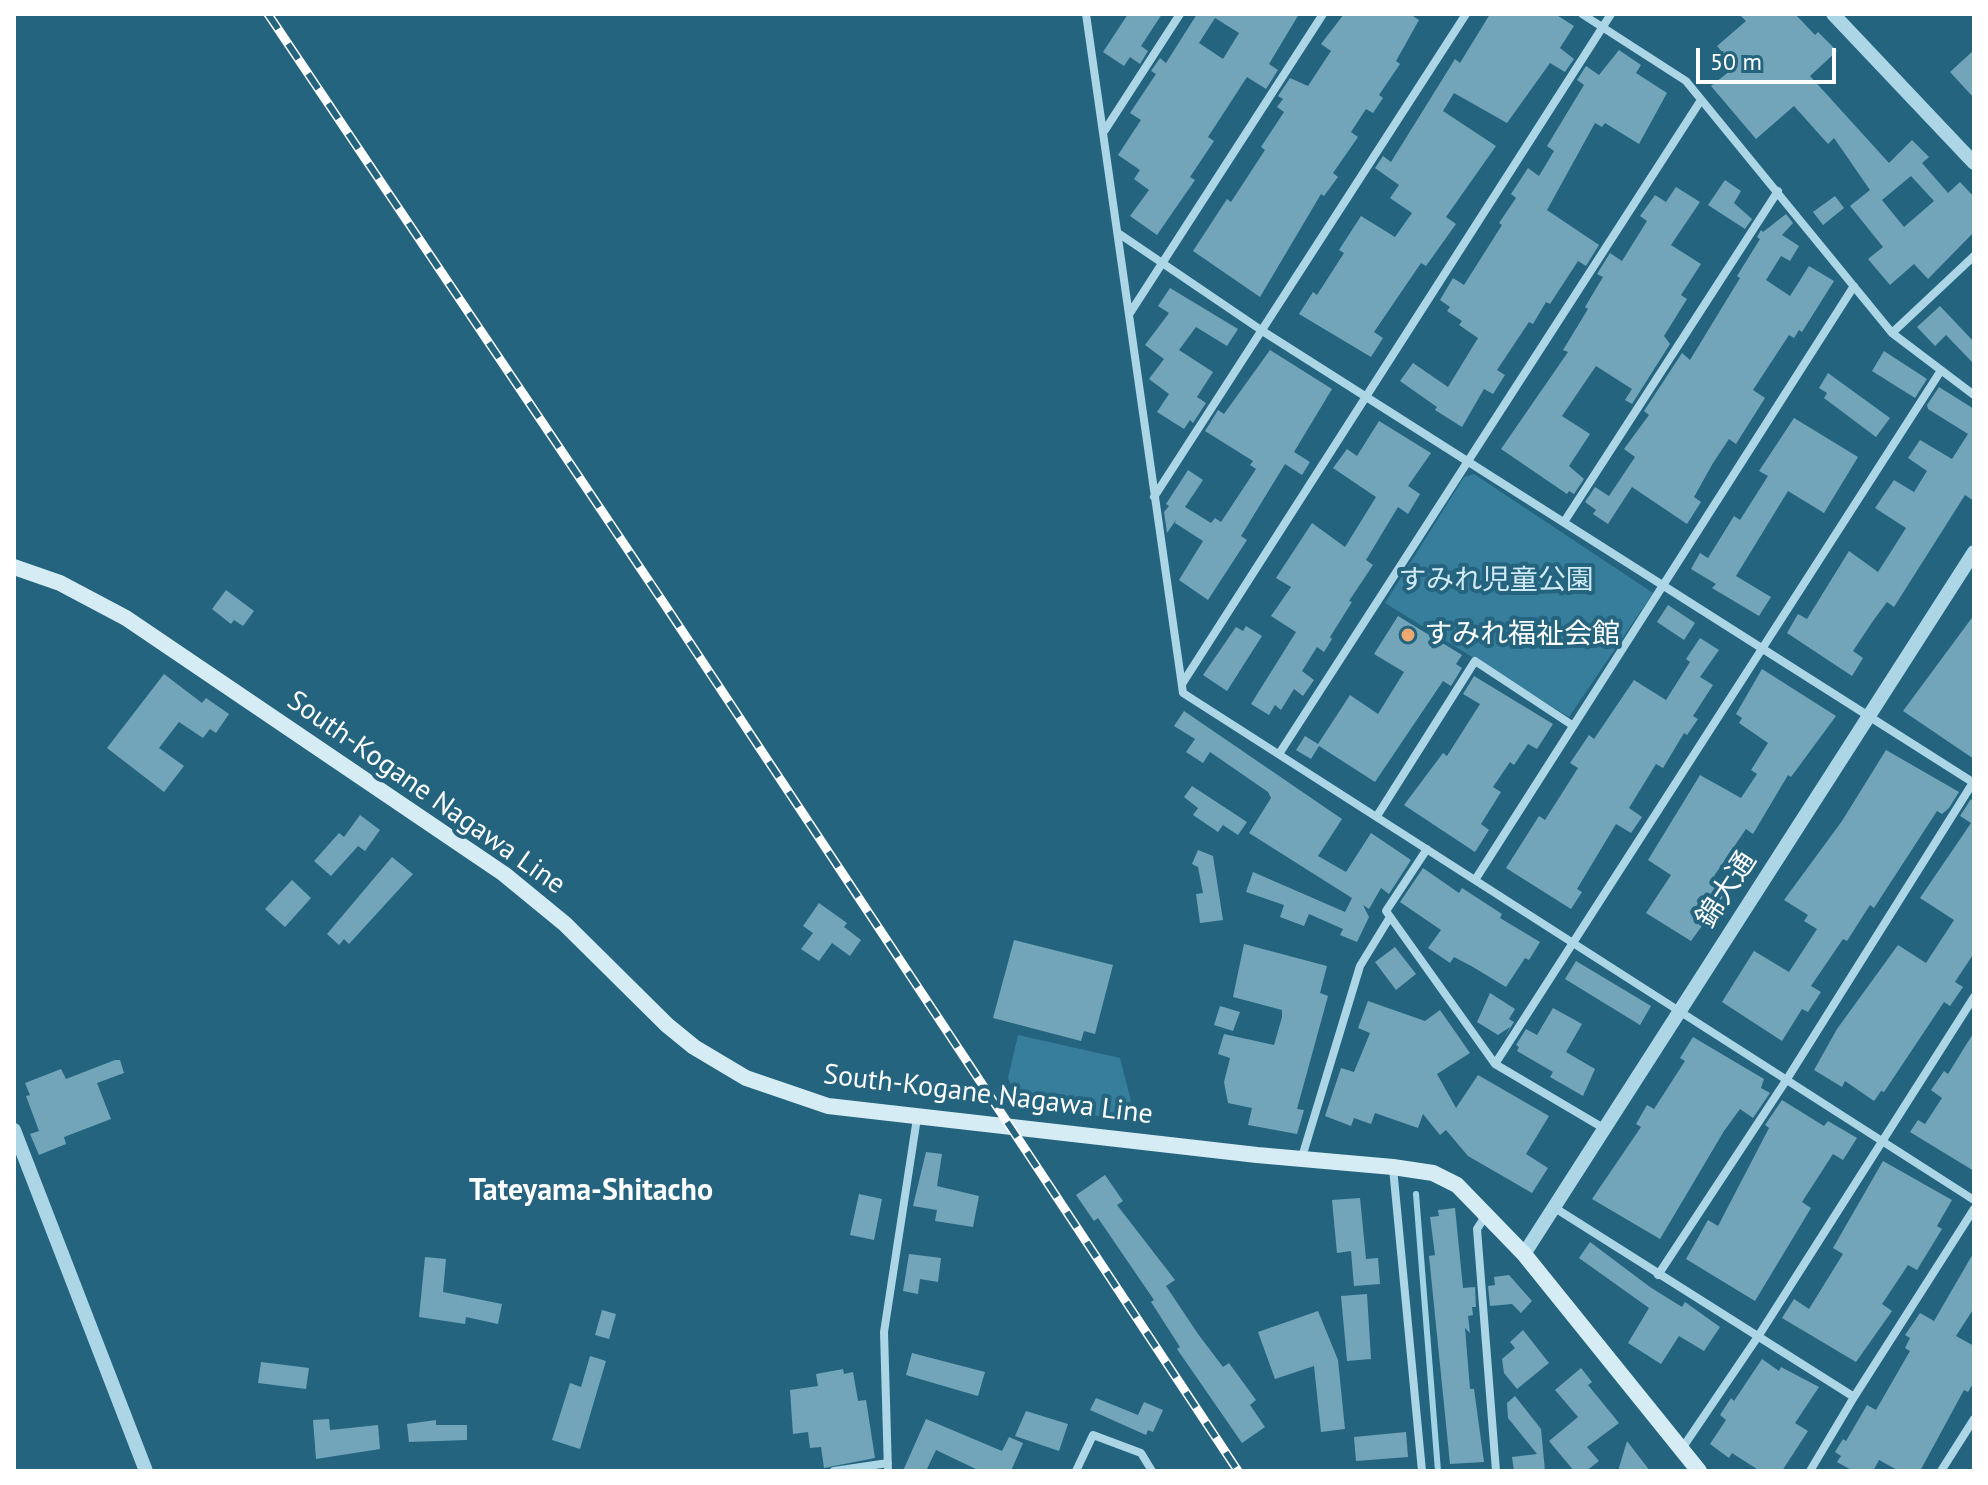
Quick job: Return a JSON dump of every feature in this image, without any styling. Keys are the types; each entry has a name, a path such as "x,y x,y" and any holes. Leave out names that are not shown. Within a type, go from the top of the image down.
{"main road":[{"name":"South-Kogane Nagawa Line","path":"14,567 60,583 126,618 504,874 565,924 667,1025 707,1055 746,1078 828,1106 1393,1167 1433,1173 1457,1185 1524,1254 1699,1471"}],"street":[{"path":"1086,14 1105,130 1183,693 1974,1200"},
{"path":"1105,130 1180,14"},
{"path":"1130,313 1323,14"},
{"path":"1154,498 1264,332 1466,14"},
{"path":"1582,14 1686,81 1892,333 1974,395"},
{"path":"1182,684 1611,14"},
{"path":"1833,14 1974,163"},
{"path":"1279,754 1701,100"},
{"path":"1564,522 1778,191"},
{"path":"1118,233 1264,332 1974,782 1787,1079 1658,1275"},
{"path":"1892,333 1974,256"},
{"path":"1475,880 1854,286"},
{"path":"1495,1064 1940,372"},
{"name":"錦大通","path":"1524,1254 1974,552"},
{"path":"1377,816 1475,661 1572,725"},
{"path":"1427,849 1386,911 1495,1064 1606,1129"},
{"path":"1302,1157 1360,966 1390,917"},
{"path":"1681,1450 1759,1335 1974,997"},
{"path":"834,1471 888,1467 884,1332 917,1118"},
{"path":"14,1130 146,1471"},
{"path":"1393,1167 1422,1471"},
{"path":"1555,1208 1854,1397"},
{"path":"1810,1471 1974,1209"},
{"path":"1487,1214 1477,1229 1496,1471"},
{"path":"1941,1471 1974,1419"},
{"path":"1076,1471 1093,1435 1141,1453 1152,1471"}],"green space":[{"name":"すみれ児童公園","path":"1474,474 1653,593 1569,717 1385,603 1464,477"},
{"path":"1018,1035 1120,1058 1131,1101 1125,1118 1022,1110 1008,1078"}],"building":[{"path":"1128,14 1162,14 1141,46 1148,51 1140,64 1130,57 1124,66 1103,52"},
{"path":"1197,14 1299,14 1269,64 1278,70 1266,89 1247,77 1208,137 1214,141 1190,177 1195,180 1157,235 1130,216 1149,190 1134,179 1140,170 1118,155 1141,120 1130,113 1156,74 1151,71 1160,58 1166,63","holes":["1215,18 1239,33 1223,59 1199,43"]},
{"path":"1344,14 1410,14 1419,20 1396,61 1400,64 1379,95 1383,98 1373,113 1366,109 1351,132 1358,137 1333,173 1338,177 1324,196 1321,194 1260,297 1193,251 1227,199 1231,202 1265,150 1261,147 1284,112 1277,107 1283,99 1278,96 1290,78 1308,86 1331,51 1321,44"},
{"path":"1490,14 1555,14 1574,26 1560,48 1574,59 1565,72 1550,63 1507,123 1454,93 1443,111 1496,146 1446,217 1456,224 1426,266 1421,263 1374,332 1383,338 1371,357 1299,314 1313,292 1317,295 1344,253 1339,250 1361,216 1395,237 1412,213 1390,198 1399,185 1375,168 1383,156 1391,162 1455,59 1460,63"},
{"path":"1739,14 1795,14 1815,35 1818,32 1837,51 1810,76 1889,163 1912,140 1929,157 1922,163 1948,193 1960,182 1974,197 1974,232 1928,279 1914,264 1890,285 1868,259 1883,247 1850,206 1870,190 1834,138 1828,144 1794,106 1756,139 1711,86 1735,67 1717,46 1746,21","holes":["1911,176 1934,201 1904,227 1882,200"]},
{"path":"1619,50 1641,65 1636,73 1667,93 1639,144 1605,123 1602,127 1595,123 1547,210 1599,245 1586,266 1578,261 1550,304 1546,302 1533,324 1529,322 1497,370 1505,375 1493,394 1484,389 1462,427 1435,410 1437,407 1400,381 1413,363 1448,387 1478,338 1459,325 1462,321 1447,311 1450,307 1440,300 1453,278 1464,285 1502,225 1499,223 1516,198 1511,194 1528,168 1539,176 1554,151 1547,146 1584,85 1577,80 1586,66 1599,75"},
{"path":"1974,50 1974,98 1950,72"},
{"path":"1725,180 1741,191 1734,203 1752,219 1745,229 1708,205"},
{"path":"1676,187 1700,202 1671,245 1701,264 1681,295 1687,299 1664,336 1670,344 1632,404 1625,400 1632,389 1596,366 1562,416 1590,434 1569,466 1584,479 1574,494 1569,491 1567,494 1501,449 1568,352 1563,350 1588,309 1585,307 1603,277 1597,274 1610,253 1622,261 1647,221 1640,216 1655,195 1666,202"},
{"path":"1835,196 1844,208 1823,225 1813,212"},
{"path":"1786,214 1793,223 1782,235 1799,246 1790,261 1781,256 1766,280 1790,296 1809,266 1834,281 1802,332 1799,330 1794,338 1789,335 1753,390 1765,398 1736,444 1729,439 1713,463 1694,497 1701,502 1687,524 1632,487 1608,524 1593,514 1596,510 1585,502 1595,487 1609,496 1635,457 1624,449 1649,415 1644,411 1682,353 1690,360 1740,278 1737,276 1760,239 1757,237 1761,230 1763,232"},
{"path":"1170,288 1238,329 1227,346 1196,327 1179,350 1213,372 1197,397 1206,403 1193,423 1190,420 1184,429 1157,412 1169,394 1149,379 1164,359 1145,345 1169,313 1158,306"},
{"path":"1940,306 1974,342 1974,364 1946,335 1935,346 1917,327"},
{"path":"1270,350 1332,389 1294,452 1310,462 1302,475 1285,464 1241,536 1247,540 1208,600 1179,580 1203,541 1175,523 1176,520 1167,533 1164,512 1188,470 1203,480 1185,507 1211,523 1215,518 1221,522 1256,469 1250,465 1253,461 1205,431 1218,410 1224,414"},
{"path":"1884,351 1927,379 1915,398 1872,371"},
{"path":"1828,373 1890,418 1876,437 1824,398 1827,393 1819,388"},
{"path":"1939,387 1974,409 1974,501 1965,495 1894,607 1887,602 1873,621 1853,651 1863,658 1852,676 1787,633 1798,614 1807,619 1849,551 1878,572 1906,528 1875,508 1894,480 1914,492 1927,471 1908,458 1920,440 1952,459 1968,434 1928,409 1927,405"},
{"path":"1794,418 1858,457 1824,513 1788,491 1736,576 1771,597 1759,616 1712,588 1716,584 1691,569 1700,553 1708,558 1734,516 1740,520 1768,476 1759,471"},
{"path":"1379,421 1431,453 1408,486 1420,494 1408,514 1398,507 1366,560 1373,565 1349,601 1352,602 1330,637 1332,639 1324,652 1317,647 1302,671 1314,680 1303,696 1294,689 1281,710 1275,705 1269,715 1251,704 1296,632 1271,616 1291,587 1276,578 1312,523 1345,547 1376,497 1333,468 1347,449 1357,456"},
{"path":"226,590 254,611 243,626 234,620 231,624 212,609"},
{"path":"1668,605 1695,623 1684,640 1657,622"},
{"path":"1974,615 1974,759 1903,711"},
{"path":"1398,616 1462,655 1456,664 1462,668 1451,686 1443,681 1375,782 1319,746 1311,759 1296,750 1305,736 1318,744 1350,695 1378,714 1404,672 1374,654"},
{"path":"1246,626 1262,636 1227,691 1203,675 1236,627 1243,631"},
{"path":"1700,638 1719,650 1700,677 1713,685 1693,716 1698,719 1687,735 1684,733 1663,768 1656,764 1629,808 1642,817 1631,833 1616,824 1577,889 1582,892 1571,909 1506,868 1539,816 1545,820 1578,768 1570,763 1589,735 1594,739 1634,680 1666,700 1690,662 1686,659"},
{"path":"1762,669 1836,716 1791,777 1788,775 1753,834 1746,829 1714,876 1731,886 1691,941 1646,913 1671,875 1648,860 1700,775 1741,798 1757,774 1751,770 1768,743 1739,723 1742,718 1736,714"},
{"path":"164,674 202,703 206,698 229,714 216,733 210,729 203,738 179,722 159,748 184,766 164,792 107,748"},
{"path":"1474,676 1553,724 1537,749 1528,744 1514,765 1510,762 1493,787 1501,792 1481,824 1489,830 1475,852 1404,805 1443,753 1447,756 1480,704 1463,694"},
{"path":"1184,711 1342,819 1318,856 1346,872 1371,833 1411,860 1389,894 1381,888 1369,909 1363,905 1369,917 1357,942 1340,935 1343,929 1309,914 1304,926 1280,917 1284,905 1246,892 1253,872 1345,912 1352,898 1249,833 1271,798 1268,792 1210,752 1203,763 1186,752 1195,739 1174,726"},
{"path":"1886,750 1959,792 1949,808 1942,814 1937,811 1874,908 1870,905 1847,941 1843,939 1811,986 1821,992 1808,1012 1802,1009 1782,1041 1722,1002 1754,951 1789,972 1817,929 1804,921 1808,915 1784,900 1842,821"},
{"path":"1192,786 1247,822 1238,835 1223,825 1218,832 1193,815 1198,808 1184,797"},
{"path":"1971,799 1974,801 1974,953 1955,982 1963,987 1950,1006 1944,1002 1884,1092 1881,1091 1874,1101 1845,1081 1842,1087 1814,1070 1837,1029 1898,945 1926,963 1954,920 1920,898 1971,823 1960,816"},
{"path":"360,815 380,830 365,851 358,846 331,876 314,861 339,833 344,837"},
{"path":"1198,850 1213,856 1223,920 1200,923 1196,894 1203,893 1198,867 1192,864"},
{"path":"392,857 413,874 349,944 344,939 339,945 327,934"},
{"path":"1423,868 1459,893 1462,888 1502,914 1500,918 1540,942 1506,987 1454,957 1450,963 1428,948 1441,930 1400,902"},
{"path":"292,880 311,898 285,927 265,909"},
{"path":"819,903 847,923 844,927 861,940 850,956 832,943 819,961 801,949 813,933 803,926"},
{"path":"1014,940 1113,965 1095,1034 1084,1031 1081,1041 993,1018"},
{"path":"1244,944 1327,966 1320,993 1328,996 1297,1109 1304,1110 1297,1134 1248,1125 1252,1108 1228,1103 1224,1082 1230,1058 1218,1054 1224,1034 1274,1045 1282,1017 1282,1010 1233,997"},
{"path":"1395,947 1416,974 1396,990 1375,962"},
{"path":"1576,961 1651,1006 1640,1025 1565,979"},
{"path":"1490,993 1515,1009 1509,1019 1514,1022 1504,1038 1510,1027 1498,1035 1477,1022"},
{"path":"1368,1001 1425,1021 1440,1010 1470,1053 1437,1074 1456,1108 1478,1075 1549,1116 1526,1154 1548,1168 1532,1193 1468,1156 1446,1130 1440,1135 1423,1114 1418,1128 1375,1113 1371,1124 1354,1118 1351,1126 1325,1116 1341,1068 1354,1072 1370,1033 1358,1028"},
{"path":"1220,1006 1240,1012 1233,1031 1214,1025"},
{"path":"1553,1008 1582,1024 1566,1052 1595,1069 1583,1096 1550,1077 1553,1072 1517,1051 1519,1047 1516,1045 1526,1029 1537,1035"},
{"path":"1974,1032 1974,1171 1910,1132 1918,1120 1925,1124 1942,1098 1931,1090 1944,1071 1948,1074"},
{"path":"1693,1037 1764,1079 1761,1088 1770,1093 1753,1118 1740,1109 1660,1239 1592,1199 1641,1127 1636,1124 1647,1105 1654,1109 1685,1061 1680,1058"},
{"path":"120,1060 124,1073 97,1083 111,1119 64,1137 66,1144 39,1155 30,1134 39,1131 26,1096 30,1095 25,1083 61,1069 66,1079"},
{"path":"1782,1100 1824,1126 1828,1121 1857,1138 1843,1160 1833,1154 1802,1202 1811,1208 1755,1301 1686,1259 1708,1220 1718,1226 1769,1128 1765,1125"},
{"path":"926,1152 942,1154 937,1186 979,1196 973,1227 935,1221 937,1210 913,1206"},
{"path":"1883,1161 1952,1200 1937,1226 1942,1229 1917,1270 1908,1265 1882,1304 1892,1311 1856,1362 1782,1318 1794,1299 1809,1309 1843,1254 1833,1248"},
{"path":"1105,1175 1123,1201 1117,1205 1175,1280 1166,1286 1198,1334 1223,1367 1229,1363 1256,1400 1250,1405 1265,1427 1242,1443 1177,1349 1180,1347 1151,1302 1154,1300 1098,1218 1094,1221 1076,1195"},
{"path":"859,1194 882,1199 874,1240 850,1235"},
{"path":"1360,1198 1366,1259 1378,1258 1380,1284 1354,1286 1351,1251 1337,1253 1332,1200"},
{"path":"1455,1208 1463,1288 1475,1287 1476,1307 1472,1307 1473,1315 1468,1316 1470,1333 1465,1328 1470,1389 1474,1389 1484,1462 1450,1464 1429,1256 1435,1255 1430,1217 1439,1216 1438,1210"},
{"path":"1590,1242 1650,1287 1682,1307 1685,1302 1720,1327 1704,1351 1679,1336 1661,1364 1628,1343 1649,1308 1579,1258"},
{"path":"1974,1252 1974,1308 1956,1336 1974,1346 1974,1382 1968,1392 1964,1390 1920,1471 1899,1471 1879,1460 1873,1471 1853,1471 1837,1462 1841,1456 1835,1452 1843,1439 1846,1441 1867,1405 1876,1410 1910,1351 1905,1348 1910,1338 1905,1335 1920,1313 1934,1321"},
{"path":"909,1254 941,1258 938,1282 920,1279 918,1294 903,1291"},
{"path":"425,1257 446,1259 443,1292 502,1304 498,1324 466,1317 465,1324 419,1317"},
{"path":"1509,1275 1532,1301 1521,1313 1512,1304 1490,1306 1488,1286 1495,1285 1494,1277"},
{"path":"1367,1294 1371,1359 1347,1361 1341,1296"},
{"path":"602,1310 616,1314 609,1339 595,1335"},
{"path":"1318,1311 1338,1360 1345,1429 1321,1432 1314,1366 1275,1379 1258,1332"},
{"path":"1523,1330 1549,1363 1517,1389 1504,1373 1502,1359 1515,1348 1510,1342"},
{"path":"912,1353 985,1372 978,1396 906,1375"},
{"path":"590,1356 606,1361 580,1449 552,1440 570,1383 581,1387"},
{"path":"1762,1359 1779,1371 1781,1367 1819,1387 1795,1423 1808,1431 1782,1471 1760,1471 1732,1453 1729,1458 1710,1444 1726,1420 1720,1415 1731,1398 1734,1401"},
{"path":"261,1362 309,1368 306,1389 258,1383"},
{"path":"1581,1368 1592,1382 1588,1385 1619,1423 1587,1447 1599,1461 1586,1471 1574,1471 1549,1441 1578,1417 1555,1390"},
{"path":"843,1369 844,1374 853,1372 858,1401 866,1400 875,1458 824,1468 821,1447 810,1448 808,1432 793,1434 790,1390 818,1386 816,1374"},
{"path":"1515,1396 1541,1429 1545,1471 1514,1471 1512,1457 1537,1454 1508,1418 1507,1403"},
{"path":"1096,1398 1138,1415 1144,1402 1163,1410 1153,1432 1148,1430 1146,1435 1090,1410"},
{"path":"1026,1411 1068,1424 1059,1451 1015,1436"},
{"path":"329,1419 330,1430 378,1425 380,1449 316,1459 313,1420"},
{"path":"926,1419 1002,1451 1009,1437 1023,1443 1011,1471 980,1471 936,1450 926,1471 903,1471"},
{"path":"436,1420 436,1425 467,1425 467,1440 409,1442 407,1424"},
{"path":"1406,1432 1408,1457 1356,1461 1354,1437"},
{"path":"1627,1441 1650,1471 1618,1471"}],"waterway":[{"path":"1416,1194 1438,1471"}],"railway":[{"path":"268,14 665,605 1238,1471"}],"place":[{"name":"すみれ福祉会館","path":"1408,635"}],"district":[{"name":"Tateyama-Shitacho","path":"591,1191"}]}
